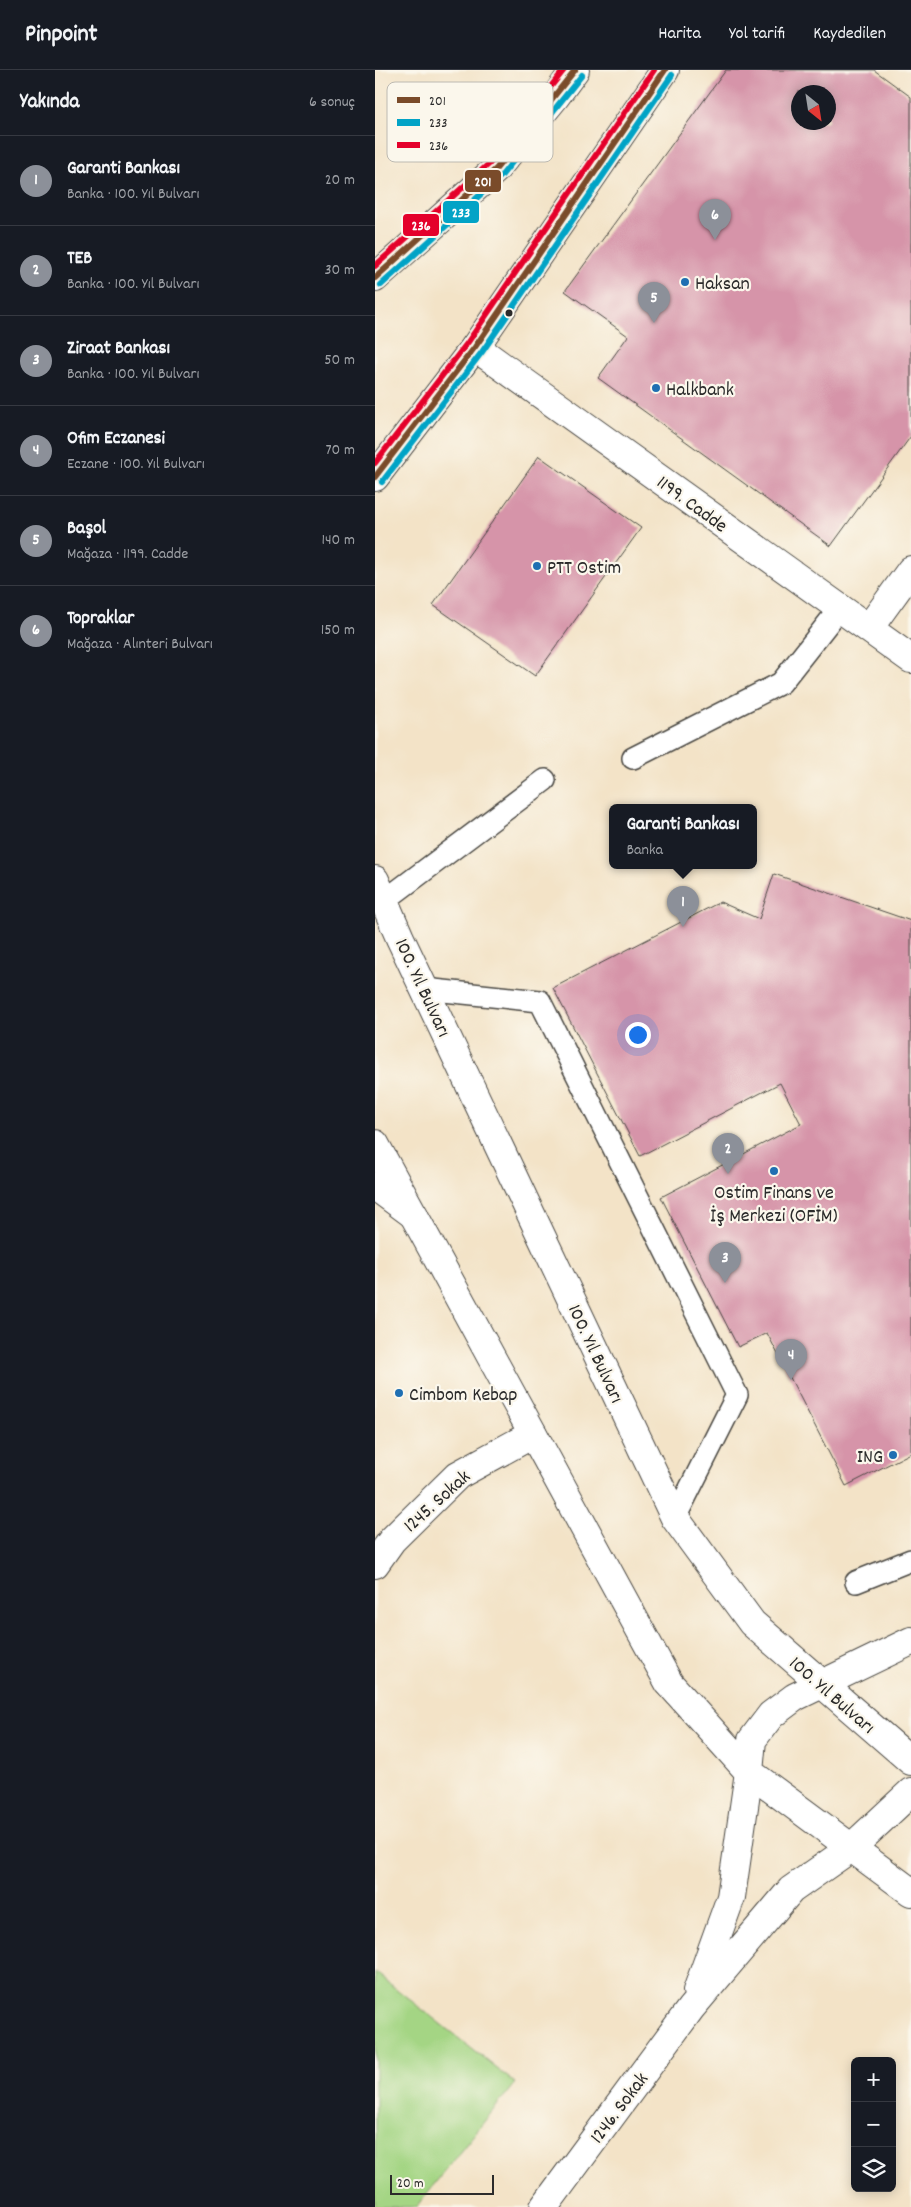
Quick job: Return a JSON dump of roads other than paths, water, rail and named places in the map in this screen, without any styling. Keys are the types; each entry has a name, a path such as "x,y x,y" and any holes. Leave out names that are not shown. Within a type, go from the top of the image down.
{"main road":[{"path":"553,101 575,70"},
{"path":"375,477 475,347 665,70"},
{"path":"375,278 502,162"},
{"name":"1199. Cadde","path":"475,347 911,658"},
{"path":"869,628 911,570"},
{"name":"100. Yıl Bulvarı","path":"380,890 424,989 675,1518 753,1623 911,1761"},
{"path":"375,1144 669,1683 749,1772 911,1892"},
{"path":"375,1186 414,1215"},
{"name":"1245. Sokak","path":"375,1564 383,1534 458,1475 533,1434"},
{"name":"1246. Sokak","path":"691,2008 731,1898 752,1740 771,1716 795,1698 911,1641"},
{"name":"1246. Sokak","path":"544,2207 691,2008 791,1890 851,1848 911,1792"}],"lane":[{"path":"633,758 781,683 840,608"},
{"path":"380,890 545,780"},
{"path":"424,989 540,1002 737,1395 675,1518"},
{"path":"856,1582 911,1560"}],"place":[{"name":"Topraklar","path":"715,240"},
{"name":"Haksan","path":"685,282"},
{"name":"Başol","path":"654,323"},
{"name":"Halkbank","path":"656,388"},
{"name":"PTT Ostim","path":"537,566"},
{"name":"Garanti Bankası","path":"683,927"},
{"name":"Ostim Finans ve İş Merkezi (OFİM)","path":"774,1171"},
{"name":"TEB","path":"728,1174"},
{"name":"Ziraat Bankası","path":"725,1283"},
{"name":"Ofim Eczanesi","path":"791,1380"},
{"name":"Cimbom Kebap","path":"399,1393"},
{"name":"ING","path":"893,1455"}]}
